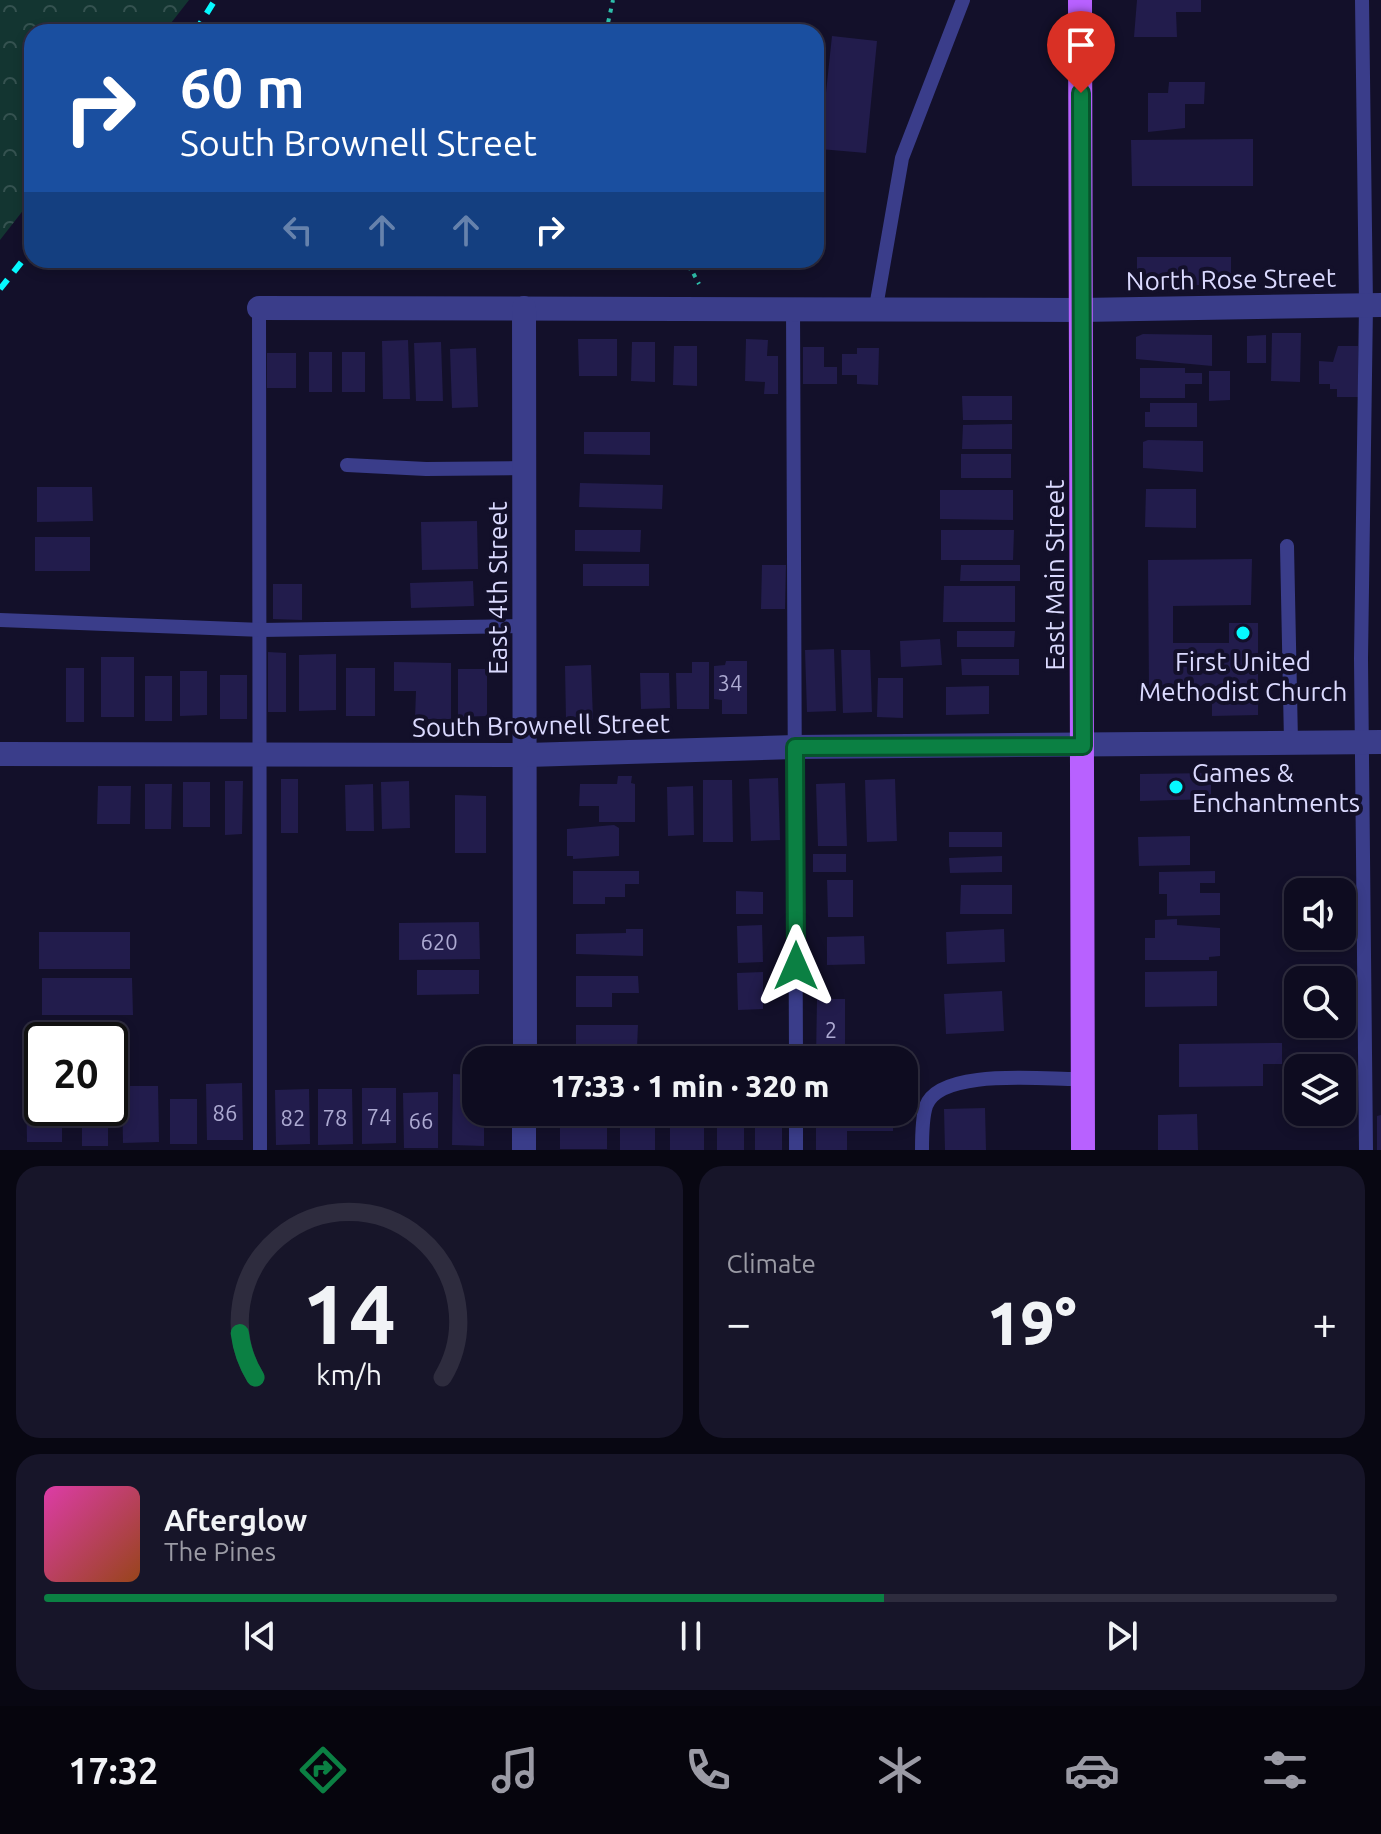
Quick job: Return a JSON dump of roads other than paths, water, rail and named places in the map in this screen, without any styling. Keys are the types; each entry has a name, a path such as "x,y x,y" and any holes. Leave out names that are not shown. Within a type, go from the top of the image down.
{"main road":[{"name":"East Main Street","path":"1080,0 1083,1150"}],"street":[{"name":"North Rose Street","path":"259,308 876,307 1081,310 1374,305"},
{"name":"East 4th Street","path":"524,308 525,1046"},
{"name":"South Brownell Street","path":"0,754 527,755 795,747 1372,742"},
{"path":"524,1126 524,1150"}],"lane":[{"path":"876,307 902,158 963,0"},
{"path":"1362,0 1374,305 1362,478 1372,742 1366,1150"},
{"path":"793,307 796,1046"},
{"path":"259,308 260,1150"},
{"path":"347,465 426,469 524,468"},
{"path":"1287,546 1291,742"},
{"path":"0,620 260,630 526,626"},
{"path":"922,1150 927,1104 941,1088 961,1080 1081,1079"},
{"path":"796,1126 796,1150"}],"railway":[{"path":"200,24 215,0"},
{"path":"0,289 24,259"}],"place":[{"name":"First United Methodist Church","path":"1243,633"},
{"name":"Games & Enchantments","path":"1176,787"}]}
